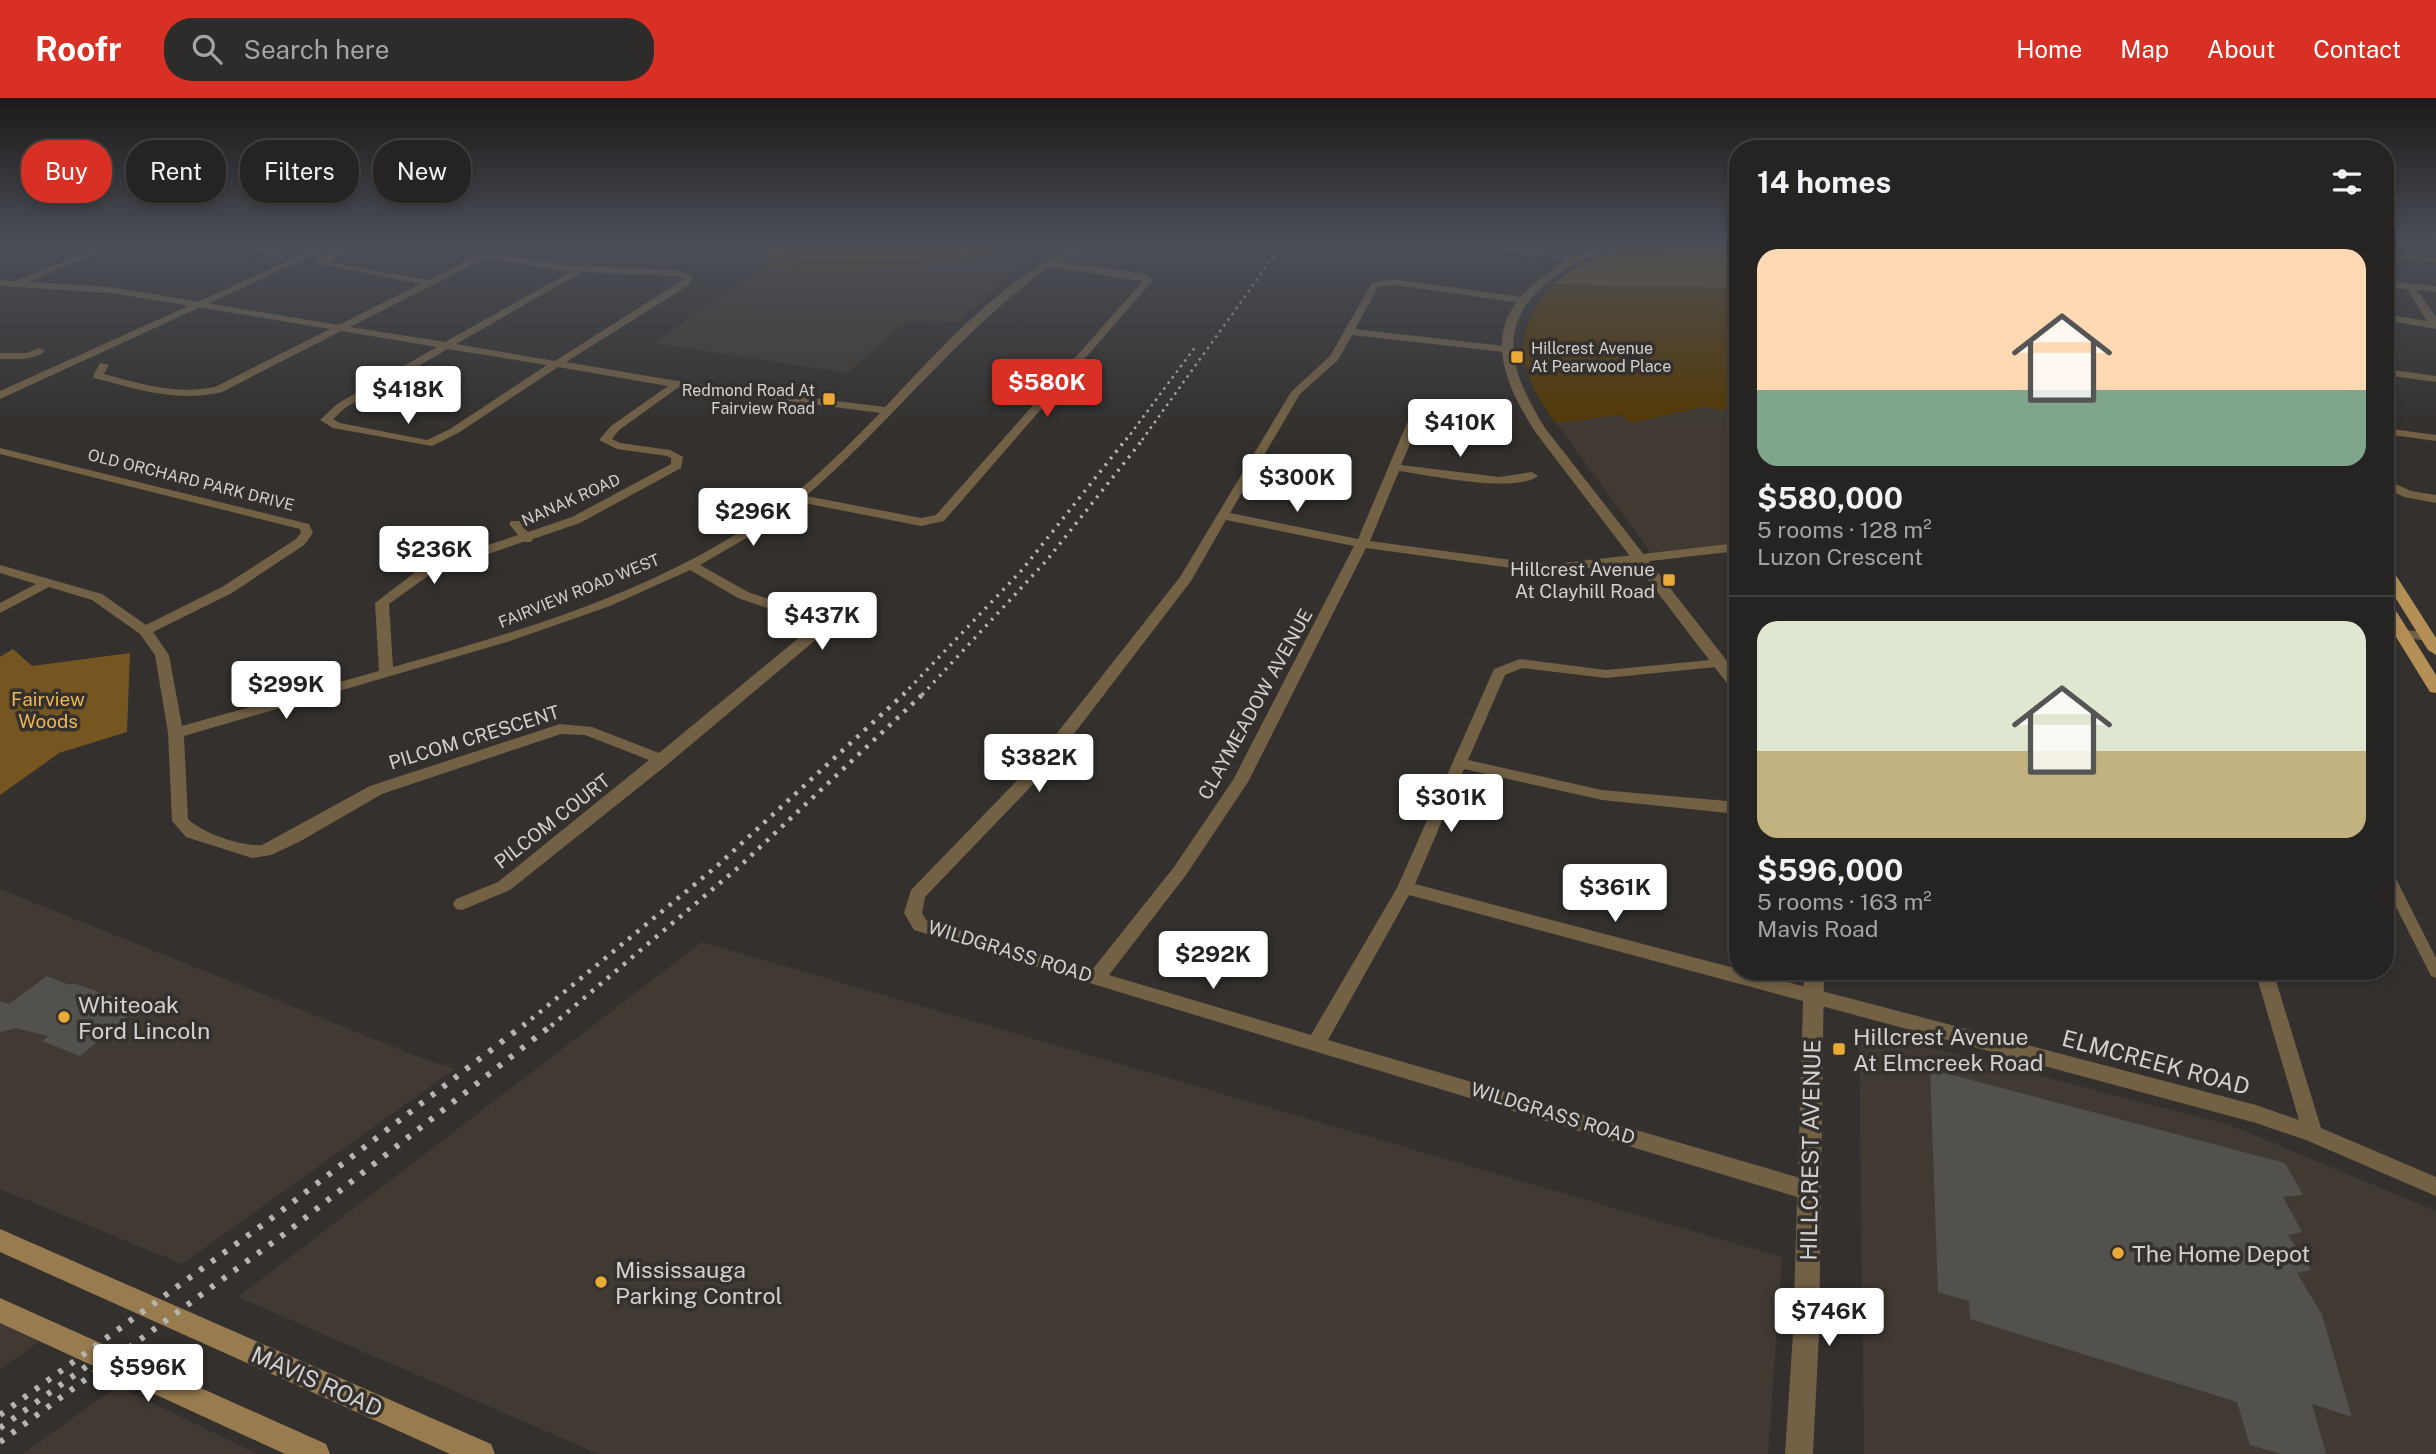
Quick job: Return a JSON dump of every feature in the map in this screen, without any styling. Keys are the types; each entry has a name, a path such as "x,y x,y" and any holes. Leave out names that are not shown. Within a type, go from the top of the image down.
{"main road":[{"path":"2394,583 2432,644"},
{"path":"2394,621 2436,688"},
{"name":"MAVIS ROAD","path":"0,1240 481,1454"},
{"path":"0,1310 316,1454"}],"street":[{"path":"0,395 198,305"},
{"path":"208,305 677,384 888,411"},
{"path":"104,365 98,376 195,396 218,390 380,305"},
{"path":"517,305 341,406 326,420 337,426 428,444 454,432 650,305"},
{"name":"FAIRVIEW ROAD WEST","path":"176,733 518,636 690,565 796,498 996,305"},
{"path":"796,498 921,522 940,517 1126,305"},
{"name":"WILDGRASS ROAD","path":"1363,305 1334,358 1296,392 1186,578 1065,734 914,902 915,918 926,928 1317,1042 1807,1190"},
{"path":"1519,305 1510,324 1504,349 1509,377 1524,409 1729,674"},
{"path":"2394,319 2434,326 2423,305"},
{"path":"1347,331 1504,349"},
{"path":"0,356 27,356 40,351"},
{"path":"2394,373 2436,379"},
{"name":"NANAK ROAD","path":"386,673 382,603 389,596 427,570 576,520 677,466 677,457 670,453 617,446 605,440 615,428 677,384"},
{"name":"CLAYMEADOW AVENUE","path":"1097,977 1186,863 1240,782 1362,544 1416,416 1445,404"},
{"path":"2394,431 2436,438"},
{"name":"OLD ORCHARD PARK DRIVE","path":"0,451 305,527 307,534 300,542 227,590 145,631"},
{"path":"1393,467 1499,481 1532,476"},
{"path":"2394,487 2408,494 2436,499"},
{"path":"1225,516 1362,544 1532,567 1639,559 1729,548"},
{"path":"515,524 527,538"},
{"path":"663,760 818,632 819,627 804,615 743,595 690,565"},
{"path":"0,569 97,597 145,631 162,655 176,733"},
{"path":"0,609 49,582"},
{"path":"2394,633 2432,644"},
{"path":"1317,1042 1405,888 1496,676 1504,667 1520,663 1606,674 1721,663"},
{"name":"PILCOM CRESCENT","path":"176,733 180,821 192,833 251,852 277,847 376,790 561,729 587,730 663,760"},
{"name":"PILCOM COURT","path":"462,904 504,886 663,760"},
{"path":"1459,763 1602,795 1729,807"},
{"name":"ELMCREEK ROAD","path":"1405,888 1729,975"},
{"path":"2394,889 2436,972"},
{"name":"ELMCREEK ROAD","path":"1747,980 2256,1114 2313,1134 2436,1187"},
{"name":"HILLCREST AVENUE","path":"1799,1454 1806,1334 1807,1190 1814,980"},
{"path":"2267,980 2313,1134"}],"shaded area":[{"path":"709,305 977,305 957,324 909,319 847,373 654,343"},
{"path":"1537,305 1729,305 1729,411 1703,407 1632,423 1621,415 1556,423 1533,387 1527,370 1525,336"},
{"path":"1702,407 1729,411 1729,546 1652,554 1556,423 1621,415 1632,423"},
{"path":"0,889 421,1058 455,1069 182,1264 0,1189"},
{"path":"702,942 1782,1257 1768,1454 598,1454 238,1297"},
{"path":"1859,1029 2230,1125 2436,1211 2436,1454 1864,1454"},
{"path":"0,1306 56,1330 0,1369"},
{"path":"117,1386 258,1454 23,1454"}],"green space":[{"name":"Fairview Woods","path":"13,649 32,666 130,653 127,732 59,753 0,795 0,657"}],"building":[{"name":"Whiteoak Ford Lincoln","path":"47,976 140,1006 80,1056 42,1041 48,1036 16,1028 0,1032 0,1001 9,1004"},
{"name":"The Home Depot","path":"1930,1069 2285,1163 2303,1195 2283,1197 2302,1232 2288,1235 2311,1270 2297,1273 2322,1315 2352,1417 2312,1404 2326,1454 2281,1454 2250,1445 2237,1402 1970,1319 1969,1301 1938,1292"}],"railway":[{"path":"1142,440 1239,305"},
{"path":"1126,440 1196,346"},
{"path":"904,694 1022,570 1127,438"},
{"path":"923,694 1047,560 1144,438"},
{"path":"523,1026 717,866 904,694"},
{"path":"551,1026 740,866 923,694"},
{"path":"0,1415 272,1218 525,1024"},
{"path":"0,1442 287,1232 553,1024"},
{"path":"0,1428 104,1354"}],"place":[{"name":"Hillcrest Avenue At Pearwood Place","path":"1517,357"},
{"name":"Redmond Road At Fairview Road","path":"829,399"},
{"name":"Hillcrest Avenue At Clayhill Road","path":"1669,580"},
{"name":"Whiteoak Ford Lincoln","path":"64,1017"},
{"name":"Hillcrest Avenue At Elmcreek Road","path":"1839,1049"},
{"name":"The Home Depot","path":"2118,1253"},
{"name":"Mississauga Parking Control","path":"601,1282"}]}
